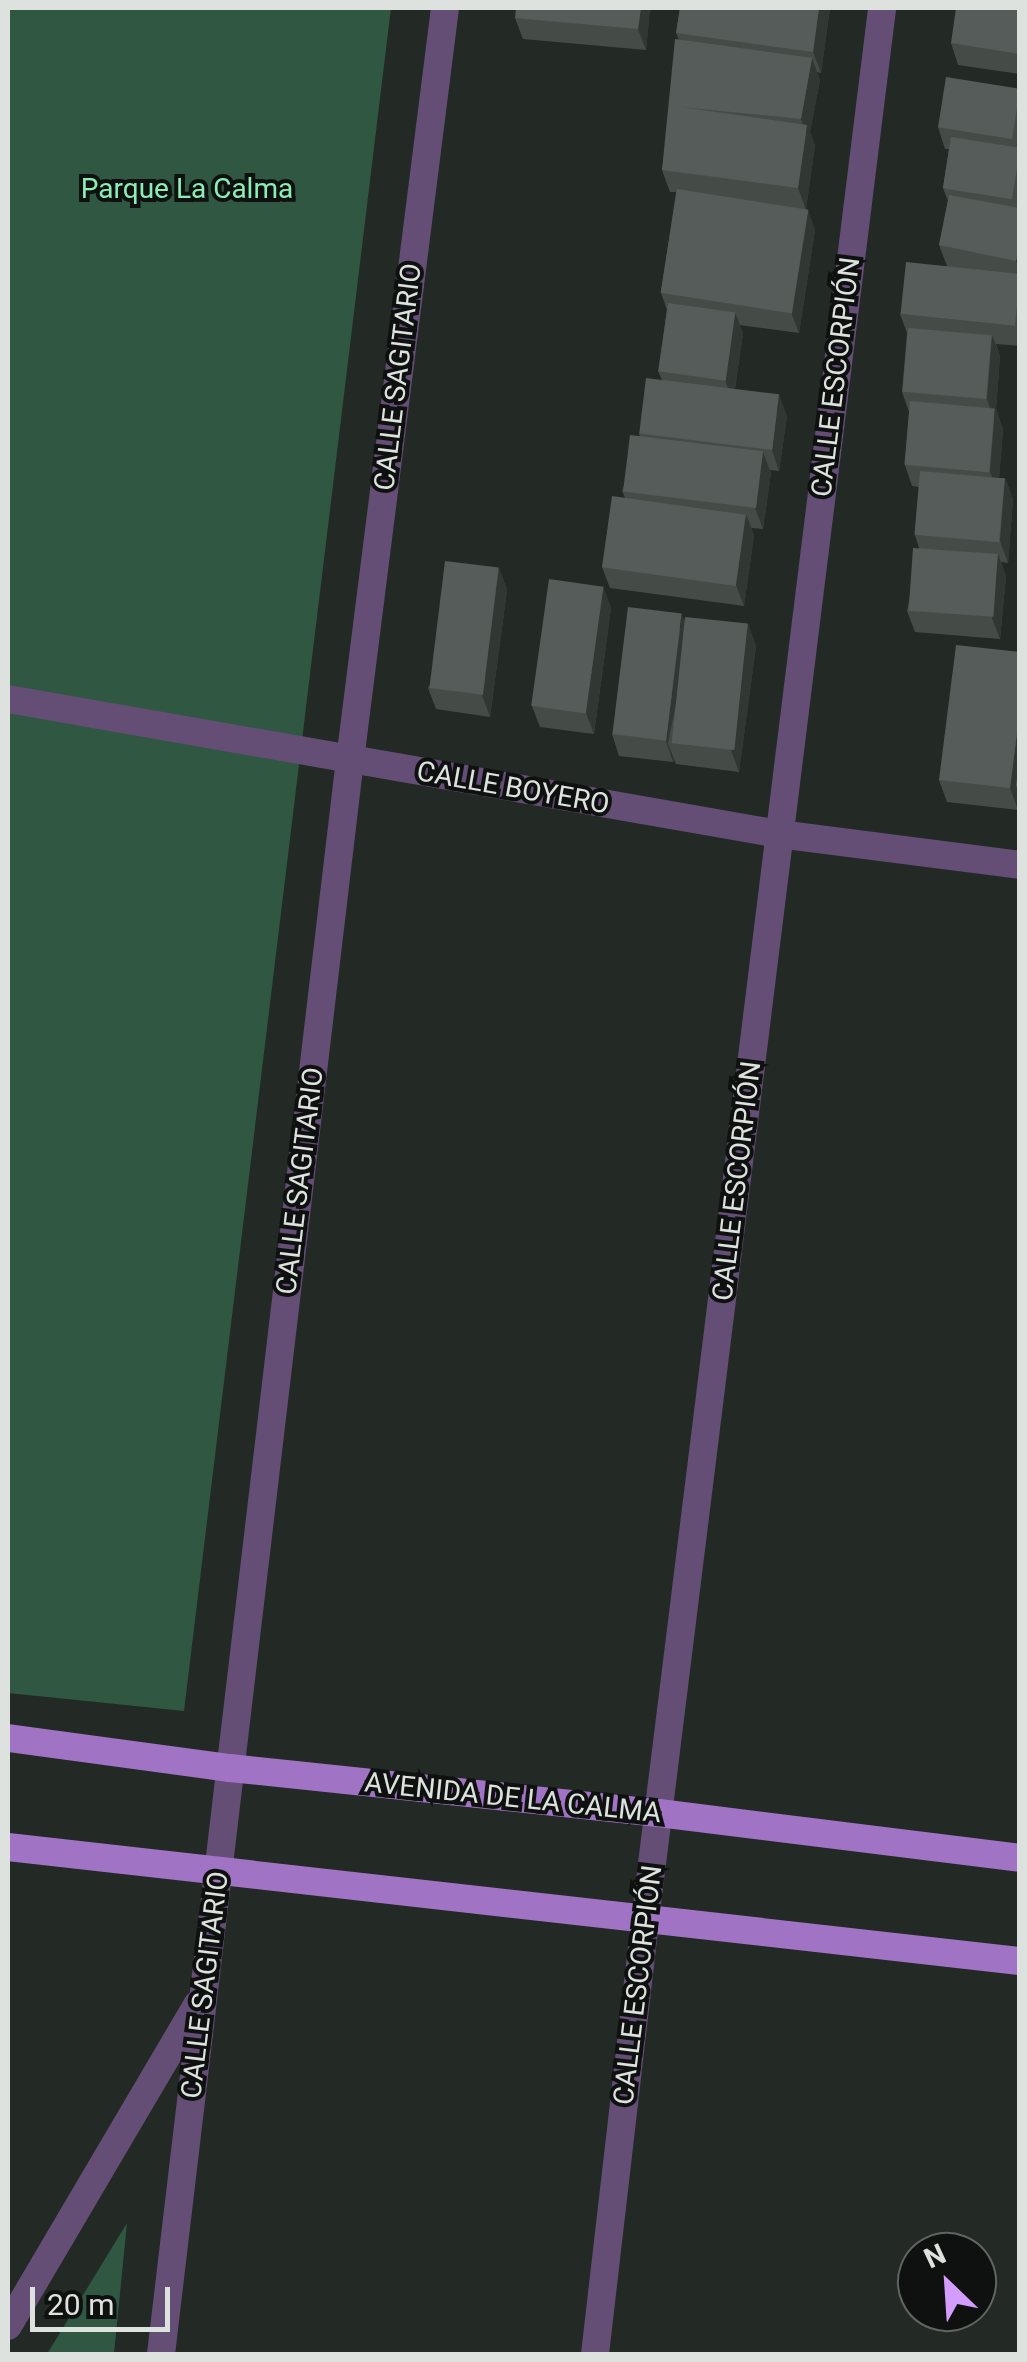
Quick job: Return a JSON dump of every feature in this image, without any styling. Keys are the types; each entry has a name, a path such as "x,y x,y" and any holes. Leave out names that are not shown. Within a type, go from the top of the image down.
{"main road":[{"name":"AVENIDA DE LA CALMA","path":"8,1738 230,1768 658,1813 1020,1858"},
{"path":"8,1847 1020,1961"}],"street":[{"name":"CALLE SAGITARIO","path":"162,2354 350,760 445,8"},
{"name":"CALLE ESCORPIÓN","path":"596,2354 658,1813 882,8"},
{"name":"CALLE BOYERO","path":"8,699 780,834 1020,865"},
{"path":"8,2326 203,1995"}],"green space":[{"name":"Parque La Calma","path":"8,8 391,8 184,1711 8,1693"},
{"path":"127,2223 114,2354 47,2354"}],"building":[{"path":"516,8 641,8 638,29 515,18"},
{"path":"680,8 819,8 813,52 676,33"},
{"path":"956,8 1020,8 1020,54 951,43"},
{"path":"675,39 812,58 801,119 681,107 807,125 798,188 662,170"},
{"path":"946,77 1020,89 1012,139 938,127"},
{"path":"951,137 1020,148 1012,199 943,188"},
{"path":"677,189 808,210 792,314 661,293"},
{"path":"949,195 1020,208 1016,261 939,245"},
{"path":"906,262 1020,274 1015,326 901,314"},
{"path":"668,303 735,312 726,381 658,371"},
{"path":"908,328 992,335 986,399 902,392"},
{"path":"646,378 779,394 772,450 639,434"},
{"path":"910,401 995,408 989,472 904,465"},
{"path":"630,435 763,451 756,508 623,492"},
{"path":"920,471 1005,478 999,542 914,535"},
{"path":"612,496 746,515 736,586 602,567"},
{"path":"913,548 998,554 993,617 909,611"},
{"path":"445,561 499,568 483,695 429,688"},
{"path":"549,579 603,587 586,713 531,706"},
{"path":"628,607 682,614 666,741 612,734"},
{"path":"685,617 748,624 734,750 672,743"},
{"path":"956,645 1020,652 1020,710 1010,788 939,780"},
{"path":"1020,755 1020,787 1016,786"}]}
